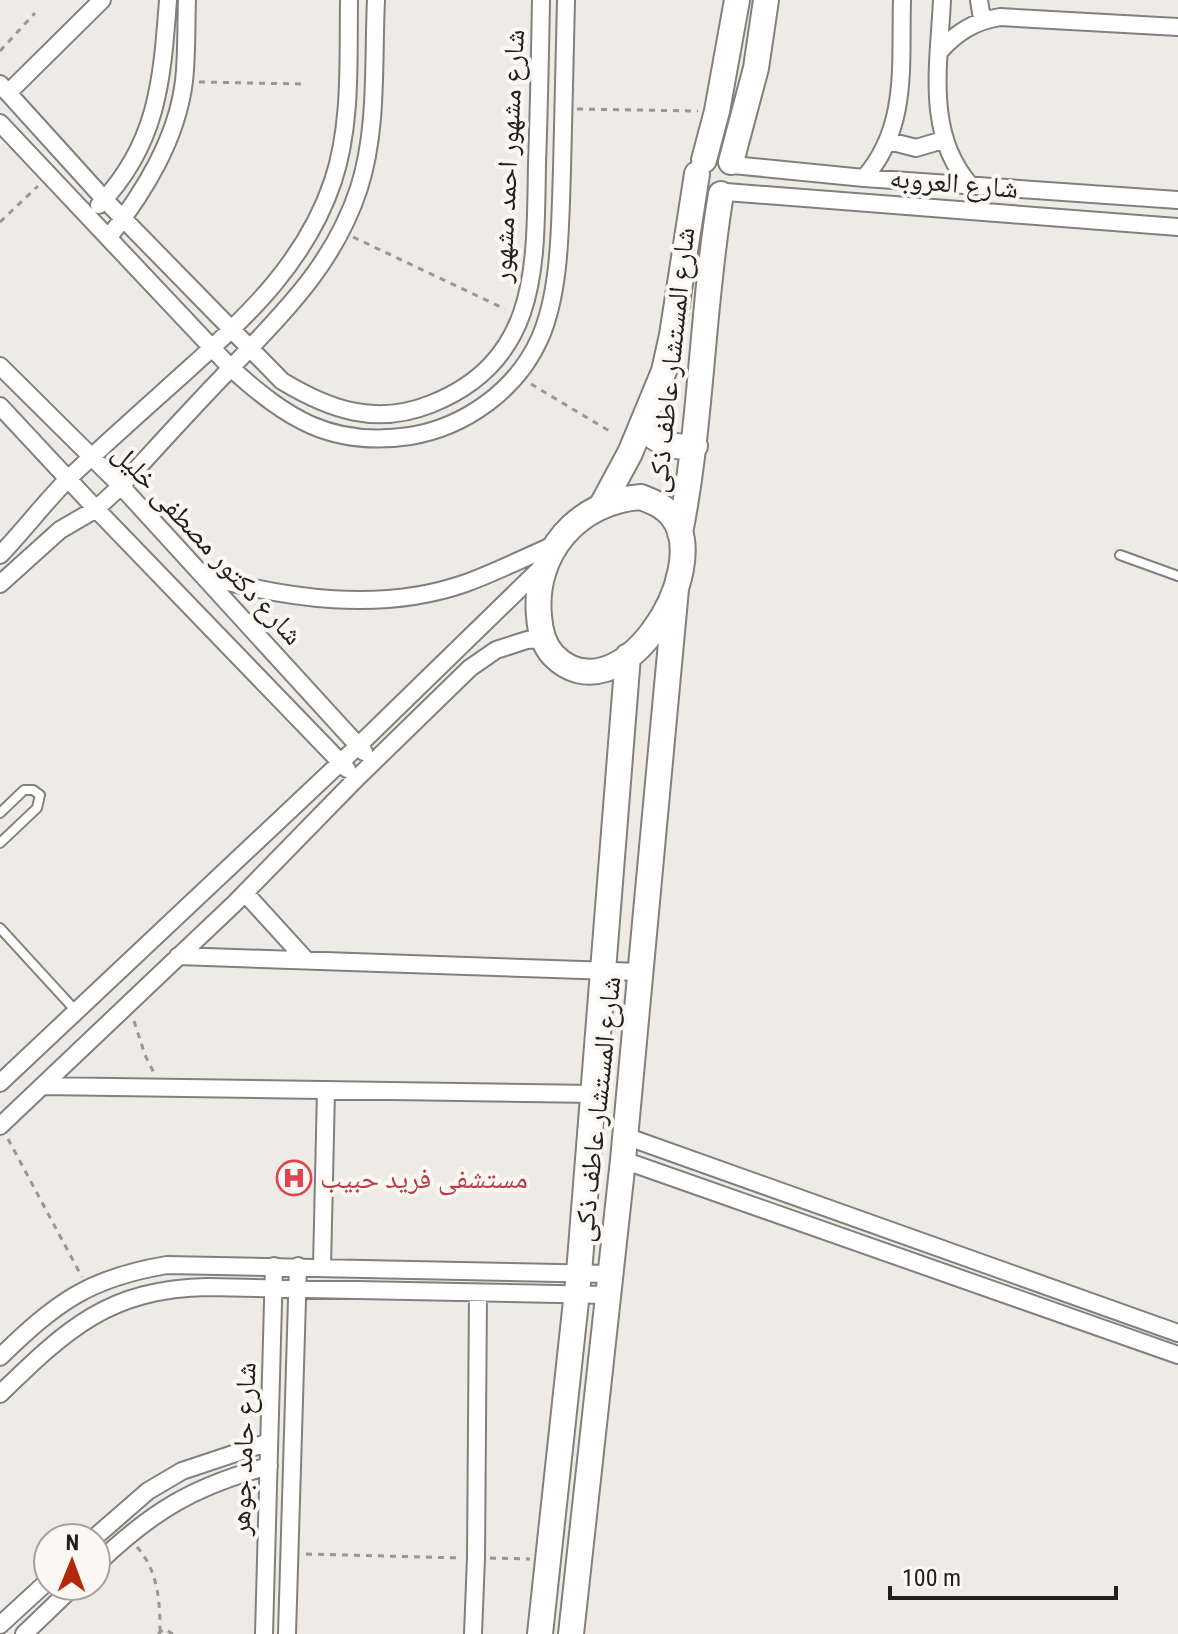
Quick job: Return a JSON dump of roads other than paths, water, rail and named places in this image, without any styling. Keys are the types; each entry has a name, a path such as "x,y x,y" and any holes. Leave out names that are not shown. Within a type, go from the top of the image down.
{"street":[{"path":"4,89 102,0"},
{"path":"90,216 132,163 151,122 163,78 168,0"},
{"path":"109,237 145,186 162,153 184,82 187,0"},
{"path":"0,555 69,479 232,331 288,267 310,232 333,181 343,135 349,0"},
{"path":"0,584 60,530 96,509 121,486 301,294 342,232 360,186 370,138 376,0"},
{"name":"شارع مشهور احمد مشهور","path":"4,89 105,200 282,381 316,402 355,413 387,414 419,409 449,397 480,376 505,349 521,316 533,276 541,0"},
{"name":"شارع مشهور احمد مشهور","path":"0,123 231,368 267,401 306,424 350,438 387,439 423,433 488,404 517,376 540,338 553,286 560,234 566,0"},
{"name":"شارع المستشار عاطف ذكى","path":"602,505 642,426 668,353 700,167 717,111 737,0"},
{"path":"732,164 718,155 700,167 704,190 724,193 735,180 732,164 756,68 766,0"},
{"path":"864,178 889,141 899,101 902,0"},
{"path":"942,0 938,114 943,140 954,165 970,185"},
{"path":"979,0 981,13 986,19"},
{"path":"940,51 960,31 986,19 1014,17 1178,27"},
{"path":"889,141 916,148 943,140"},
{"name":"شارع العروبه","path":"732,164 864,178 1178,200"},
{"path":"764,193 760,181 766,170"},
{"name":"شارع المستشار عاطف ذكى","path":"680,533 695,446 715,235 724,193"},
{"name":"شارع العروبه","path":"724,193 764,193 1178,227"},
{"name":"شارع دكتور مصطفى خليل","path":"0,366 121,486 374,761"},
{"name":"شارع دكتور مصطفى خليل","path":"0,406 357,778"},
{"path":"642,426 660,442 671,446 695,446"},
{"path":"0,1083 467,640 551,554 584,515 622,498 641,497 659,504 673,517 680,533 681,562 676,589 665,615 649,638 603,671 573,669 560,662 543,639 538,603 540,582 551,554"},
{"path":"201,575 295,597 344,600 406,596 466,583 551,554"},
{"name":"شارع المستشار عاطف ذكى","path":"571,1634 624,1148 676,589"},
{"path":"0,1126 240,898 374,761 483,658 511,644 543,639"},
{"path":"467,640 478,643 483,658"},
{"name":"شارع المستشار عاطف ذكى","path":"540,1634 578,1284 628,656"},
{"path":"621,739 627,733 643,729 651,732 662,744"},
{"path":"215,881 240,898 306,960"},
{"path":"178,956 641,972"},
{"path":"42,1086 595,1094"},
{"path":"322,1267 326,1090"},
{"path":"624,1148 1178,1333"},
{"path":"624,1148 1178,1355"},
{"path":"0,1357 50,1310 88,1287 139,1269 167,1265 322,1267 609,1284"},
{"name":"شارع حامد جوهر","path":"264,1634 274,1266"},
{"name":"شارع حامد جوهر","path":"287,1634 298,1266"},
{"path":"0,1394 65,1333 86,1319 133,1298 183,1288 478,1293 578,1284"},
{"path":"473,1634 478,1293"},
{"path":"112,1522 148,1491 182,1471 269,1442"},
{"path":"112,1549 156,1513 190,1493 226,1478 269,1466"},
{"path":"0,1625 32,1596"},
{"path":"24,1634 57,1602"}],"lane":[{"path":"1120,555 1178,576"},
{"path":"0,813 24,790 33,790 40,795 37,808 0,843"},
{"path":"0,928 76,1012"}],"place":[{"name":"مستشفى فريد حبيب","path":"294,1178"}]}
